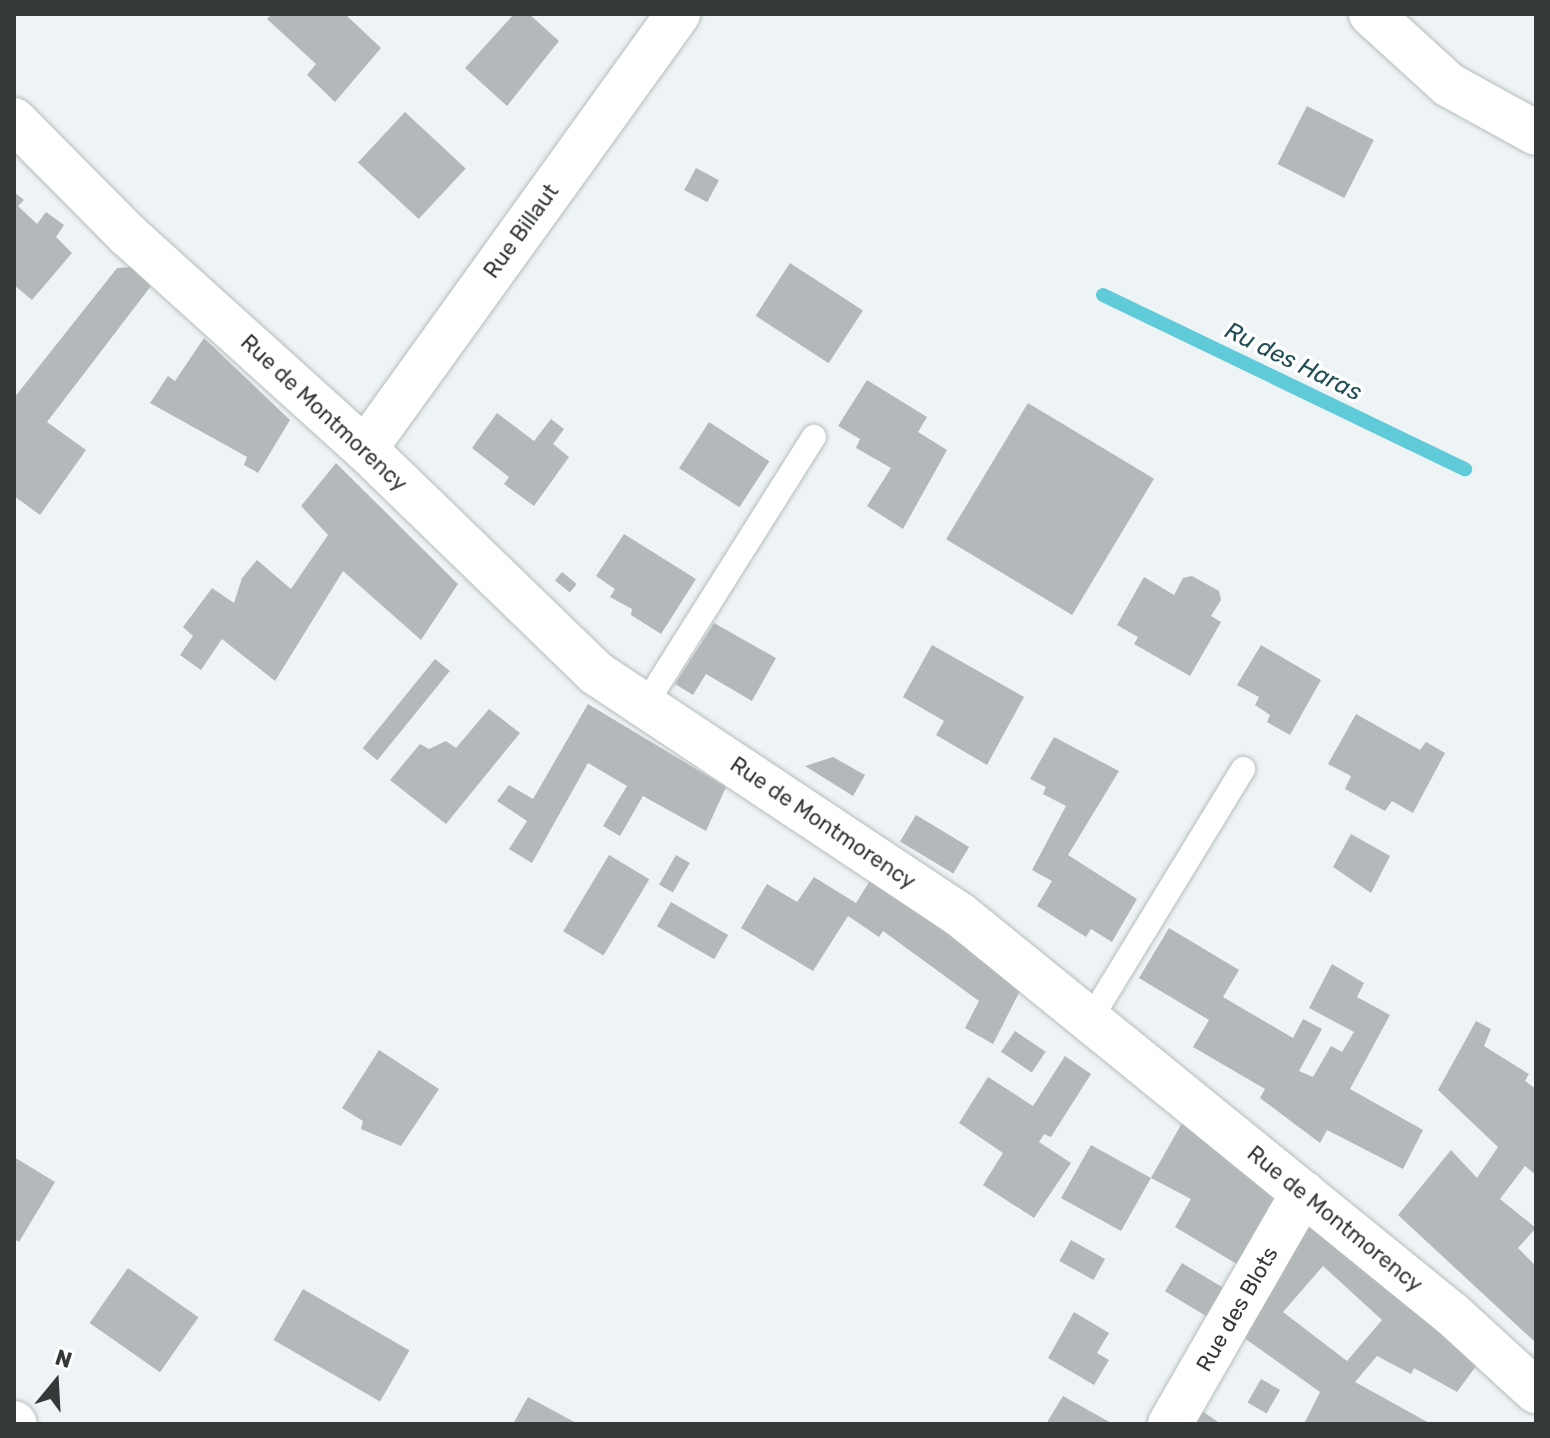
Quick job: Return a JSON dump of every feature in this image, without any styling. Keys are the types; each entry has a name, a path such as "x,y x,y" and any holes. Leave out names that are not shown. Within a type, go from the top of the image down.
{"street":[{"name":"Rue Billaut","path":"365,449 678,14"},
{"path":"1371,14 1449,85 1536,133"},
{"name":"Rue de Montmorency","path":"14,120 128,235 365,449 596,673 959,914 1453,1315 1536,1391"},
{"name":"Rue des Blots","path":"1170,1424 1303,1193"}],"lane":[{"path":"645,705 814,437"},
{"path":"1090,1020 1243,769"}],"building":[{"path":"272,14 345,14 381,48 335,102 307,75 316,64 267,19"},
{"path":"514,14 529,14 559,41 507,106 465,68"},
{"path":"1307,106 1374,140 1344,198 1277,164"},
{"path":"405,112 466,169 419,219 358,162"},
{"path":"696,168 719,180 707,202 684,190"},
{"path":"14,192 24,200 18,206 37,224 46,212 64,225 56,237 72,253 32,300 14,285"},
{"path":"790,263 863,310 829,363 756,316"},
{"path":"132,267 151,286 47,422 86,450 40,515 14,496 14,398 117,268"},
{"path":"204,338 290,420 258,473 244,465 247,457 150,403 168,376 175,381"},
{"path":"867,380 927,417 918,432 947,450 903,529 867,506 891,468 856,448 860,439 838,426"},
{"path":"1028,403 1154,479 1072,615 946,539"},
{"path":"497,413 534,441 551,419 564,429 553,444 569,457 534,506 504,484 509,477 472,448"},
{"path":"709,422 769,461 739,507 679,468"},
{"path":"336,463 458,584 421,640 343,571 275,681 222,639 201,670 180,655 193,636 183,627 212,588 234,603 242,578 257,560 291,589 328,535 301,506"},
{"path":"624,534 696,579 661,634 631,615 632,609 610,597 615,589 596,576"},
{"path":"562,572 577,584 570,593 555,581"},
{"path":"1192,576 1219,591 1221,600 1211,616 1221,622 1190,676 1134,644 1138,637 1117,625 1144,577 1174,595 1183,578"},
{"path":"714,623 776,658 752,701 706,674 693,695 675,684"},
{"path":"932,645 1024,697 987,765 936,735 944,721 903,697"},
{"path":"1261,645 1321,680 1290,735 1267,722 1270,715 1255,705 1259,697 1237,685"},
{"path":"435,659 450,671 377,760 363,748"},
{"path":"588,704 726,787 706,831 643,796 620,836 603,826 627,786 588,763 532,863 509,849 527,821 497,801 509,785 533,799"},
{"path":"489,709 520,733 446,824 390,780 420,744 429,749 446,741 456,748"},
{"path":"1356,714 1420,750 1426,742 1445,753 1413,813 1392,801 1385,811 1345,789 1351,776 1328,764"},
{"path":"1054,737 1119,771 1068,855 1137,899 1112,942 1091,929 1086,937 1037,906 1052,881 1032,870 1066,806 1043,794 1046,787 1030,779"},
{"path":"833,757 865,775 853,796 805,766"},
{"path":"916,815 969,847 953,874 900,842"},
{"path":"1351,834 1390,856 1371,893 1333,867"},
{"path":"609,855 649,879 603,955 563,931"},
{"path":"676,855 690,863 673,892 659,884"},
{"path":"814,877 856,903 871,879 1022,987 993,1044 965,1028 979,1001 883,931 879,937 848,916 813,971 741,928 767,884 797,902"},
{"path":"671,902 728,935 714,959 657,926"},
{"path":"1169,928 1239,970 1223,997 1293,1038 1303,1019 1322,1029 1299,1071 1313,1077 1331,1046 1342,1052 1354,1032 1309,1008 1332,964 1364,983 1357,997 1390,1015 1350,1089 1423,1130 1403,1169 1327,1130 1320,1143 1260,1098 1265,1089 1193,1047 1209,1020 1139,978"},
{"path":"1476,1021 1491,1029 1484,1046 1529,1074 1525,1081 1536,1089 1536,1175 1525,1166 1500,1199 1536,1228 1518,1248 1536,1266 1536,1343 1398,1215 1451,1150 1477,1178 1498,1147 1438,1090"},
{"path":"1015,1031 1046,1052 1032,1072 1001,1052"},
{"path":"379,1050 439,1089 401,1146 361,1129 363,1121 342,1108"},
{"path":"1065,1056 1091,1074 1051,1137 1044,1134 1039,1142 1071,1163 1034,1218 983,1185 1003,1153 959,1123 988,1077 1033,1106"},
{"path":"1187,1114 1288,1195 1245,1269 1175,1227 1191,1199 1151,1178"},
{"path":"1091,1145 1151,1178 1121,1231 1061,1198"},
{"path":"14,1157 55,1182 19,1242 14,1239"},
{"path":"1303,1214 1479,1362 1457,1392 1414,1368 1411,1374 1377,1356 1355,1382 1431,1424 1304,1424 1320,1392 1233,1330","holes":["1323,1266 1382,1320 1347,1361 1283,1312"]},
{"path":"1071,1240 1105,1259 1093,1280 1059,1261"},
{"path":"1182,1263 1231,1292 1214,1321 1165,1291"},
{"path":"128,1268 198,1317 160,1372 90,1323"},
{"path":"303,1289 410,1350 380,1402 274,1340"},
{"path":"1074,1312 1109,1333 1097,1353 1109,1360 1094,1385 1048,1358"},
{"path":"1261,1379 1280,1390 1267,1413 1248,1402"},
{"path":"1063,1396 1113,1424 1046,1424"},
{"path":"528,1397 578,1424 513,1424"},
{"path":"1192,1404 1221,1424 1181,1424"}],"waterway":[{"name":"Ru des Haras","path":"1103,295 1465,469"}]}
